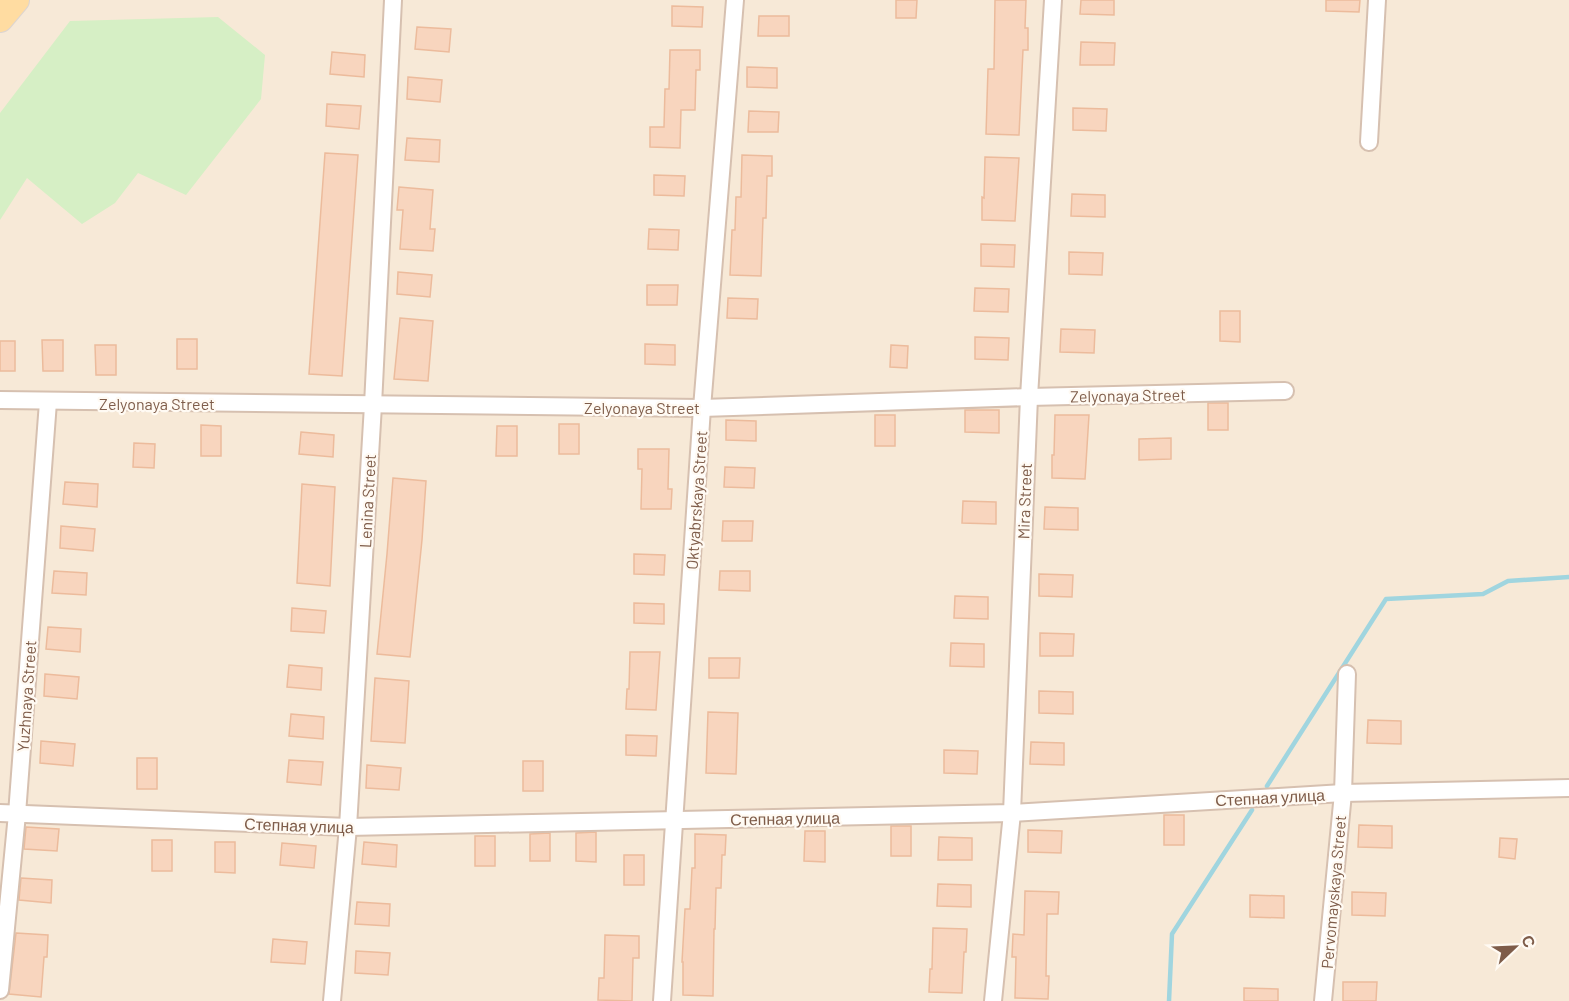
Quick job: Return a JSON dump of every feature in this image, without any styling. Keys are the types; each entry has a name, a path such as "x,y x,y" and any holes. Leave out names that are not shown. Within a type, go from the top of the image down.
{"main road":[{"path":"0,19 16,0"}],"street":[{"name":"Lenina Street","path":"332,1001 348,827 373,405 393,0"},
{"name":"Oktyabrskaya Street","path":"662,1001 702,408 735,0"},
{"name":"Mira Street","path":"993,1001 1012,813 1029,397 1053,0"},
{"path":"1369,142 1377,0"},
{"name":"Zelyonaya Street","path":"0,400 702,408 1285,391"},
{"name":"Yuzhnaya Street","path":"0,990 17,814 48,402"},
{"name":"Pervomayskaya Street","path":"1323,1001 1343,793 1347,674"},
{"name":"Степная улица","path":"0,813 348,827 1012,813 1343,793 1569,788"}],"shaded area":[{"path":"0,0 1569,0 1569,1001 0,1001"}],"green space":[{"path":"218,17 265,55 261,99 186,195 138,173 115,203 82,224 27,178 0,220 0,113 70,21"}],"building":[{"path":"896,0 917,0 916,18 896,18"},
{"path":"995,0 1026,0 1025,28 1028,28 1028,50 1023,50 1019,135 986,134 988,69 994,69"},
{"path":"1081,0 1114,0 1114,15 1080,14"},
{"path":"1326,0 1360,0 1359,12 1326,11"},
{"path":"672,6 703,7 702,27 672,26"},
{"path":"759,16 789,16 789,36 758,36"},
{"path":"417,27 451,29 449,52 415,49"},
{"path":"1081,42 1115,43 1114,65 1080,65"},
{"path":"670,50 700,50 700,70 696,70 695,110 681,110 680,148 650,147 650,127 664,127 665,89 669,89"},
{"path":"332,52 365,55 364,77 330,74"},
{"path":"747,67 777,68 777,88 747,87"},
{"path":"408,77 442,80 440,102 407,99"},
{"path":"327,104 361,106 359,129 326,126"},
{"path":"1073,108 1107,109 1106,131 1073,130"},
{"path":"749,111 779,112 778,132 748,132"},
{"path":"407,138 440,140 439,162 405,160"},
{"path":"325,153 358,155 342,376 309,374"},
{"path":"742,155 772,156 772,176 767,176 766,218 763,218 761,276 730,275 736,197 741,197"},
{"path":"985,157 1019,158 1015,221 982,220"},
{"path":"654,175 685,176 684,196 654,195"},
{"path":"399,187 433,190 430,229 435,229 433,251 400,249 403,210 397,210"},
{"path":"1072,194 1105,195 1105,217 1071,216"},
{"path":"649,229 679,230 678,250 648,249"},
{"path":"981,244 1015,245 1014,267 981,266"},
{"path":"1069,252 1103,253 1102,275 1069,274"},
{"path":"398,272 432,275 430,297 397,294"},
{"path":"647,285 678,285 677,305 647,305"},
{"path":"975,288 1009,289 1008,312 974,311"},
{"path":"728,298 758,299 757,319 727,318"},
{"path":"1220,311 1240,311 1240,342 1220,341"},
{"path":"400,318 433,321 428,381 394,379"},
{"path":"1061,329 1095,330 1094,353 1060,352"},
{"path":"975,337 1009,338 1008,360 975,359"},
{"path":"177,339 197,339 197,369 177,369"},
{"path":"42,340 63,340 63,371 43,371"},
{"path":"0,341 15,341 15,371 0,371"},
{"path":"645,344 675,345 675,365 645,364"},
{"path":"95,345 116,345 116,375 96,375"},
{"path":"891,345 908,346 907,368 890,367"},
{"path":"1208,403 1228,403 1228,430 1208,430"},
{"path":"965,410 999,410 999,433 965,432"},
{"path":"875,415 895,415 895,446 875,446"},
{"path":"1055,415 1089,415 1085,479 1052,478"},
{"path":"726,420 756,421 756,441 726,440"},
{"path":"559,424 579,424 579,454 559,454"},
{"path":"201,425 221,426 221,456 201,456"},
{"path":"497,426 517,426 517,456 496,456"},
{"path":"301,432 334,435 333,457 299,454"},
{"path":"1171,438 1171,459 1139,460 1139,439"},
{"path":"134,443 155,444 154,468 133,467"},
{"path":"638,449 669,449 668,489 672,489 671,509 641,509 642,469 638,469"},
{"path":"725,467 755,468 754,488 724,487"},
{"path":"393,478 426,481 410,657 377,654"},
{"path":"65,482 98,484 97,507 63,504"},
{"path":"302,484 335,487 330,586 297,583"},
{"path":"963,501 996,502 996,524 962,523"},
{"path":"1045,507 1078,508 1078,530 1044,529"},
{"path":"723,521 753,521 752,541 722,541"},
{"path":"61,526 95,529 93,551 60,548"},
{"path":"634,554 665,555 664,575 634,574"},
{"path":"54,571 87,573 86,595 52,593"},
{"path":"720,571 750,571 750,591 719,590"},
{"path":"1039,574 1073,575 1072,597 1039,596"},
{"path":"955,596 988,597 988,619 954,618"},
{"path":"634,603 664,604 664,624 634,623"},
{"path":"292,608 326,611 324,633 291,631"},
{"path":"48,627 81,629 80,652 46,649"},
{"path":"1040,633 1074,634 1073,656 1040,656"},
{"path":"951,643 984,644 984,667 950,666"},
{"path":"630,652 660,652 656,710 626,709"},
{"path":"709,658 740,658 739,678 709,678"},
{"path":"289,665 322,668 321,690 287,687"},
{"path":"45,674 79,677 77,699 44,696"},
{"path":"375,678 409,681 405,743 371,741"},
{"path":"1039,691 1073,692 1073,714 1039,713"},
{"path":"708,712 738,713 736,774 706,773"},
{"path":"291,714 324,717 323,739 289,736"},
{"path":"1368,720 1401,721 1401,744 1367,743"},
{"path":"626,735 657,736 656,756 626,755"},
{"path":"41,741 75,744 73,766 40,763"},
{"path":"1031,742 1064,743 1064,765 1030,764"},
{"path":"944,750 978,751 977,774 944,773"},
{"path":"137,758 157,758 157,789 137,789"},
{"path":"289,760 323,762 321,785 287,782"},
{"path":"523,761 543,761 543,791 523,791"},
{"path":"367,765 401,768 399,790 366,788"},
{"path":"1164,815 1184,815 1184,845 1164,845"},
{"path":"1359,825 1392,826 1392,848 1358,847"},
{"path":"891,826 911,826 911,856 891,856"},
{"path":"26,827 59,829 57,851 24,849"},
{"path":"1028,830 1062,831 1061,853 1028,852"},
{"path":"805,831 825,831 825,862 804,861"},
{"path":"596,832 596,862 576,861 576,833"},
{"path":"550,833 550,861 530,861 530,834"},
{"path":"695,834 726,835 725,855 722,855 721,888 716,888 713,996 683,995 685,909 690,909 692,868 695,868"},
{"path":"475,836 495,836 495,866 475,866"},
{"path":"939,837 972,838 972,860 938,860"},
{"path":"1500,838 1517,839 1515,859 1499,857"},
{"path":"152,840 172,840 172,871 152,871"},
{"path":"215,842 235,842 235,873 215,872"},
{"path":"364,842 397,845 396,867 362,864"},
{"path":"282,843 316,846 314,868 280,865"},
{"path":"624,855 644,855 644,885 624,885"},
{"path":"21,878 52,880 51,903 19,900"},
{"path":"938,884 971,885 971,907 937,906"},
{"path":"1025,891 1059,892 1058,914 1047,914 1048,999 1015,998 1016,957 1012,957 1013,934 1024,935"},
{"path":"1352,892 1386,893 1385,916 1352,915"},
{"path":"1250,895 1284,896 1284,918 1250,917"},
{"path":"357,902 390,904 389,926 355,924"},
{"path":"933,928 967,929 962,993 929,992"},
{"path":"16,933 48,935 41,997 9,994"},
{"path":"605,935 639,936 639,958 633,958 632,1001 598,1000 599,978 604,978"},
{"path":"273,939 307,942 305,964 271,962"},
{"path":"356,951 390,953 388,975 355,973"},
{"path":"1343,982 1377,982 1376,1001 1343,1001"},
{"path":"1244,988 1278,989 1278,1001 1244,1001"}],"waterway":[{"path":"1267,786 1386,599 1483,594 1508,581 1569,577"},
{"path":"1169,1001 1172,934 1252,810"}]}
